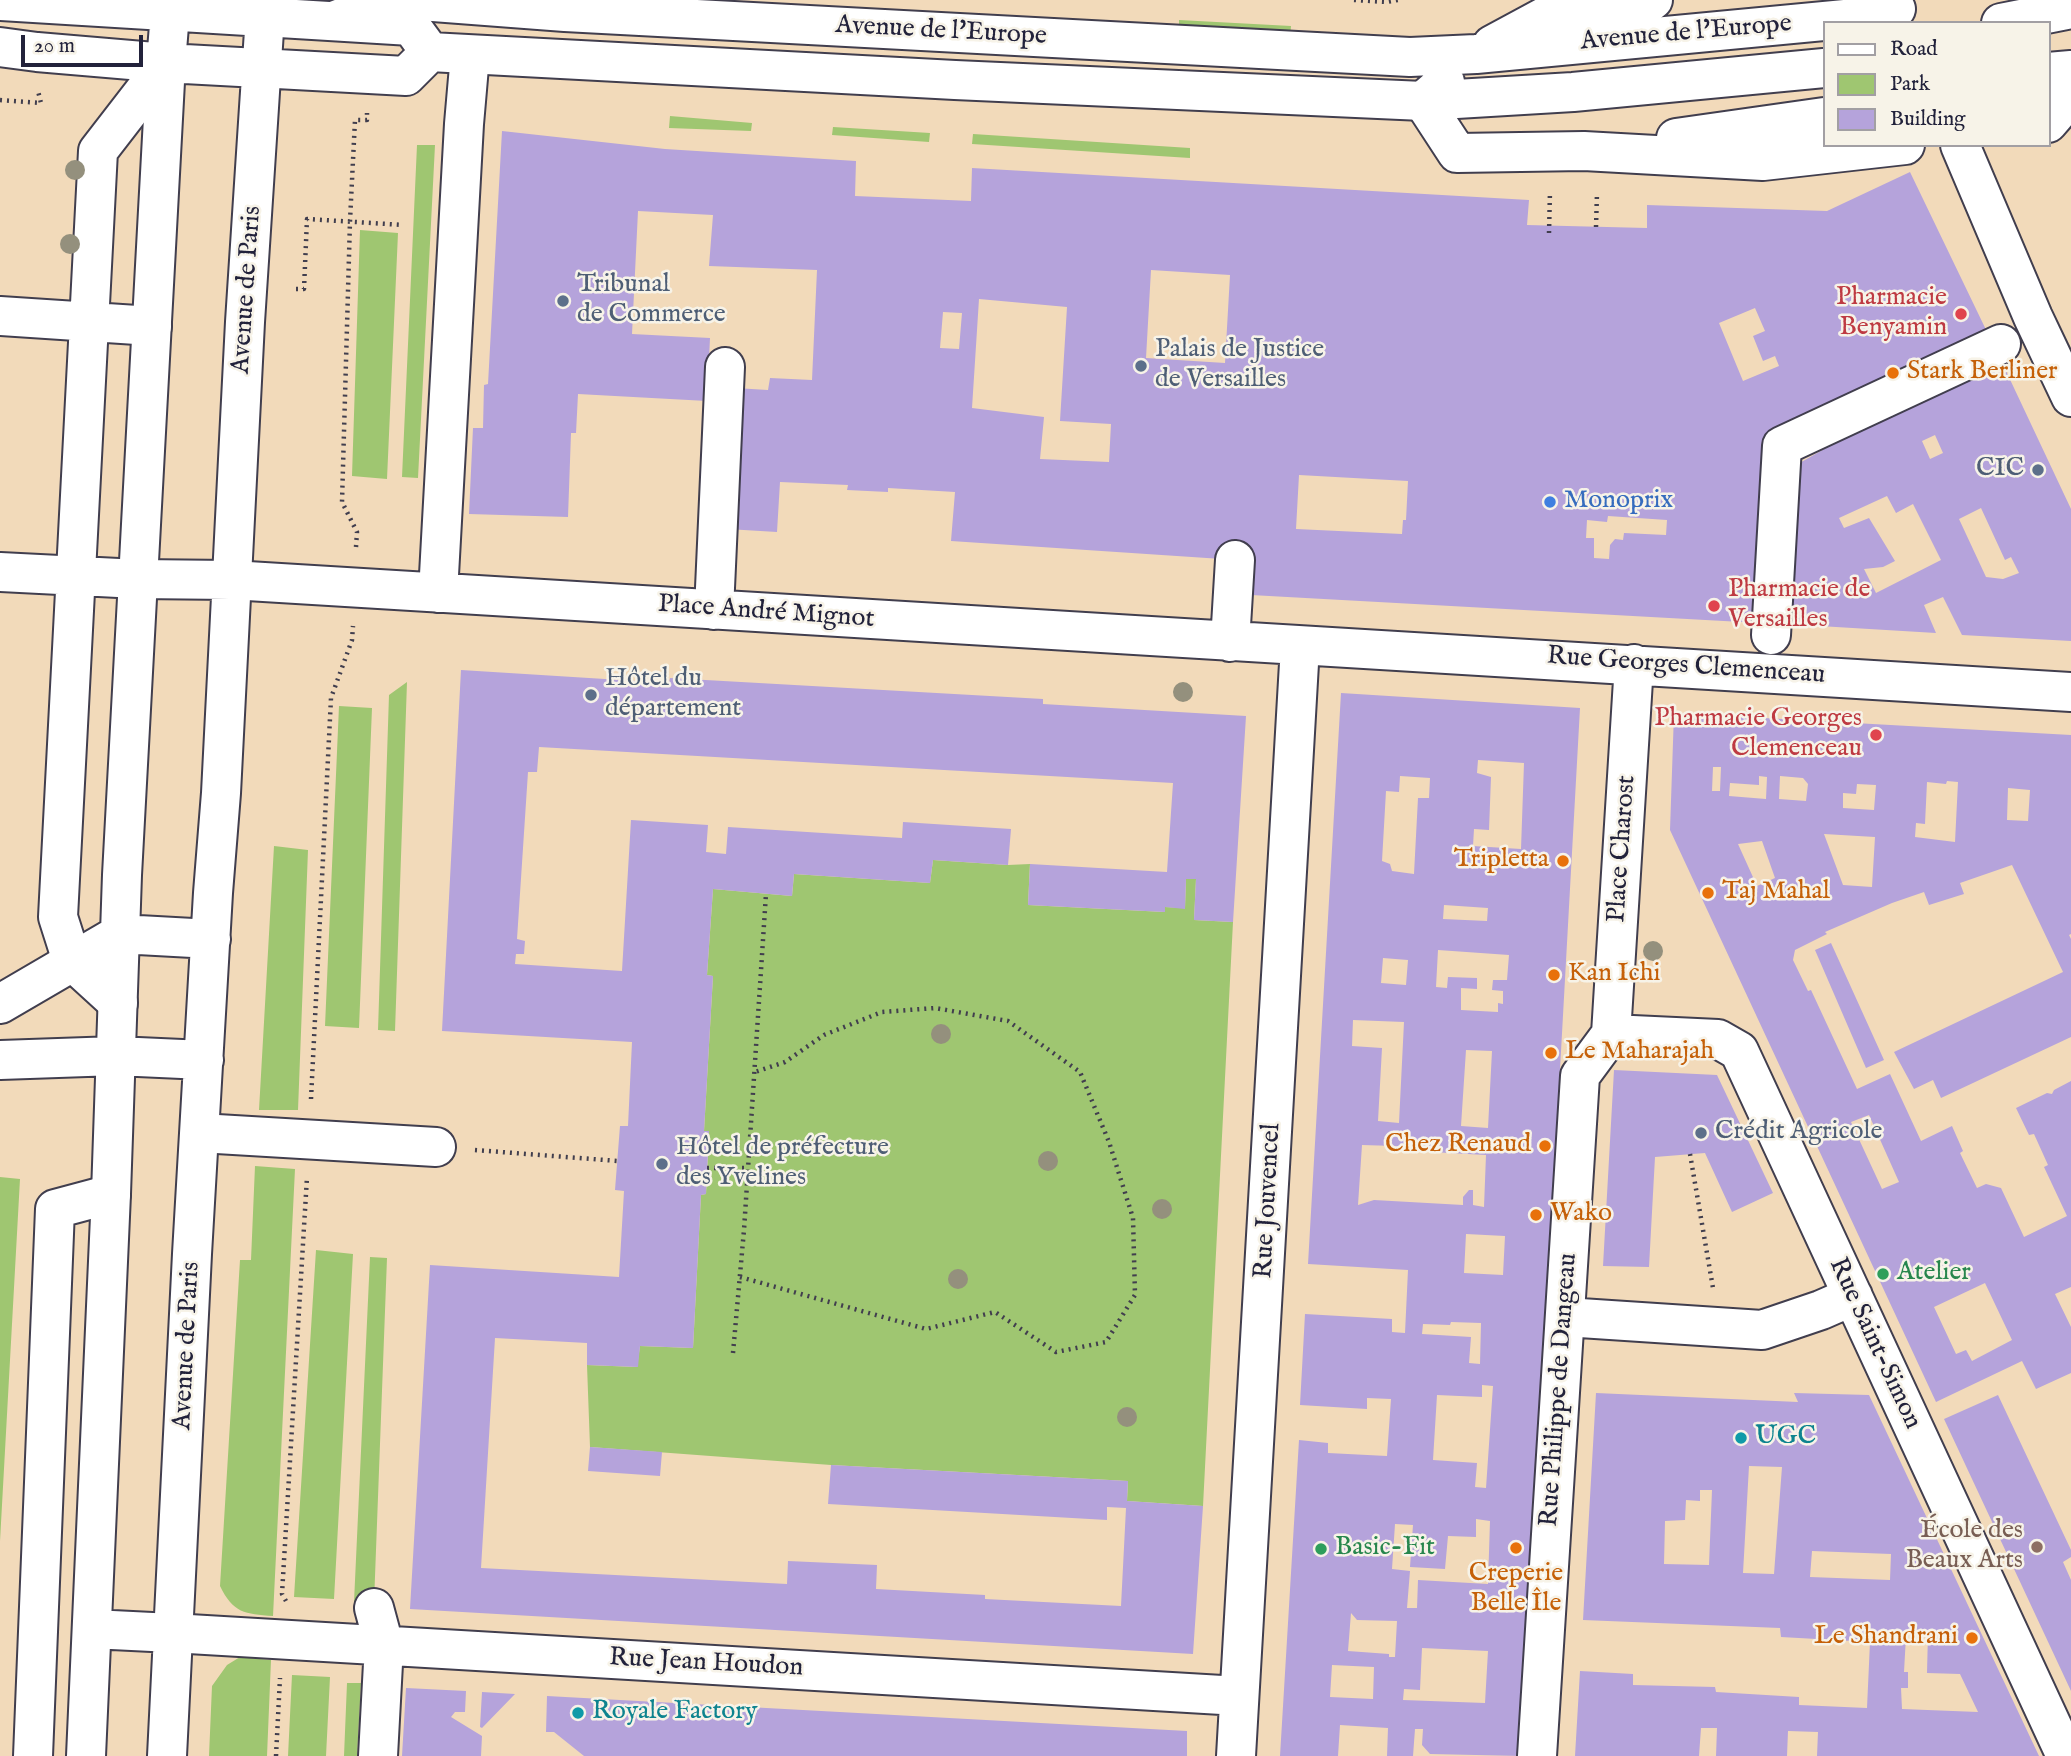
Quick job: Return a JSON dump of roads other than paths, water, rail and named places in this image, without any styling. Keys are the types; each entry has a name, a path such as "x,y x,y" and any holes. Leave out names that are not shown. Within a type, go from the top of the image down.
{"street":[{"path":"336,20 386,0"},
{"name":"Avenue de l'Europe","path":"407,0 579,13 1410,57 1476,54 1822,21"},
{"name":"Avenue de l'Europe","path":"1423,101 1476,54 1555,11 1653,0"},
{"path":"0,1 266,8 336,20 411,26 430,52 406,76 263,70 0,47"},
{"path":"86,1756 120,934 171,5"},
{"name":"Avenue de Paris","path":"167,1756 231,580 266,8"},
{"name":"Avenue de l'Europe","path":"1823,21 1855,18 1895,8"},
{"path":"2011,21 2068,9"},
{"name":"Avenue de l'Europe","path":"430,52 969,81 1423,101 1573,92 1822,68"},
{"path":"438,593 470,55"},
{"path":"118,1003 72,961 58,917 98,151 166,63"},
{"path":"2050,72 2071,70"},
{"path":"2050,121 2071,96"},
{"path":"1423,101 1457,153 1590,168 1763,161 1887,147"},
{"path":"1590,168 1822,117"},
{"path":"1961,147 2071,397"},
{"path":"0,316 152,326"},
{"path":"1771,635 1782,446 2001,344"},
{"path":"714,610 725,367"},
{"path":"1230,642 1236,560"},
{"path":"0,572 138,579 231,580"},
{"name":"Place André Mignot","path":"231,580 1300,646"},
{"name":"Rue Georges Clemenceau","path":"1300,646 2071,691"},
{"name":"Rue Jouvencel","path":"1236,1756 1300,646"},
{"name":"Place Charost","path":"1611,1034 1634,664"},
{"path":"0,1004 120,934 211,939"},
{"name":"Rue Saint-Simon","path":"1611,1034 1718,1039 1738,1051 2066,1756"},
{"name":"Rue Philippe de Dangeau","path":"1537,1756 1580,1076 1611,1034"},
{"path":"0,1060 117,1056 204,1060"},
{"path":"200,1133 436,1147"},
{"path":"33,1756 55,1209 111,1194"},
{"path":"1565,1317 1762,1330 1822,1311 1853,1297"},
{"path":"374,1608 384,1645 378,1756"},
{"path":"92,1629 172,1633"},
{"name":"Rue Jean Houdon","path":"172,1633 1239,1696"}],"place":[{"name":"Tribunal de Commerce","path":"563,301"},
{"name":"Pharmacie Benyamin","path":"1961,314"},
{"name":"Palais de Justice de Versailles","path":"1141,366"},
{"name":"Stark Berliner","path":"1893,373"},
{"name":"CIC","path":"2038,470"},
{"name":"Monoprix","path":"1550,502"},
{"name":"Pharmacie de Versailles","path":"1714,606"},
{"name":"Hôtel du département","path":"591,695"},
{"name":"Pharmacie Georges Clemenceau","path":"1876,735"},
{"name":"Tripletta","path":"1563,861"},
{"name":"Taj Mahal","path":"1708,893"},
{"name":"Kan Ichi","path":"1554,975"},
{"name":"Le Maharajah","path":"1551,1053"},
{"name":"Crédit Agricole","path":"1701,1133"},
{"name":"Chez Renaud","path":"1545,1146"},
{"name":"Hôtel de préfecture des Yvelines","path":"662,1164"},
{"name":"Wako","path":"1536,1215"},
{"name":"Atelier","path":"1883,1274"},
{"name":"UGC","path":"1741,1438"},
{"name":"École des Beaux Arts","path":"2037,1547"},
{"name":"Creperie Belle Île","path":"1516,1548"},
{"name":"Basic-Fit","path":"1321,1549"},
{"name":"Le Shandrani","path":"1972,1638"},
{"name":"Royale Factory","path":"578,1713"}]}
